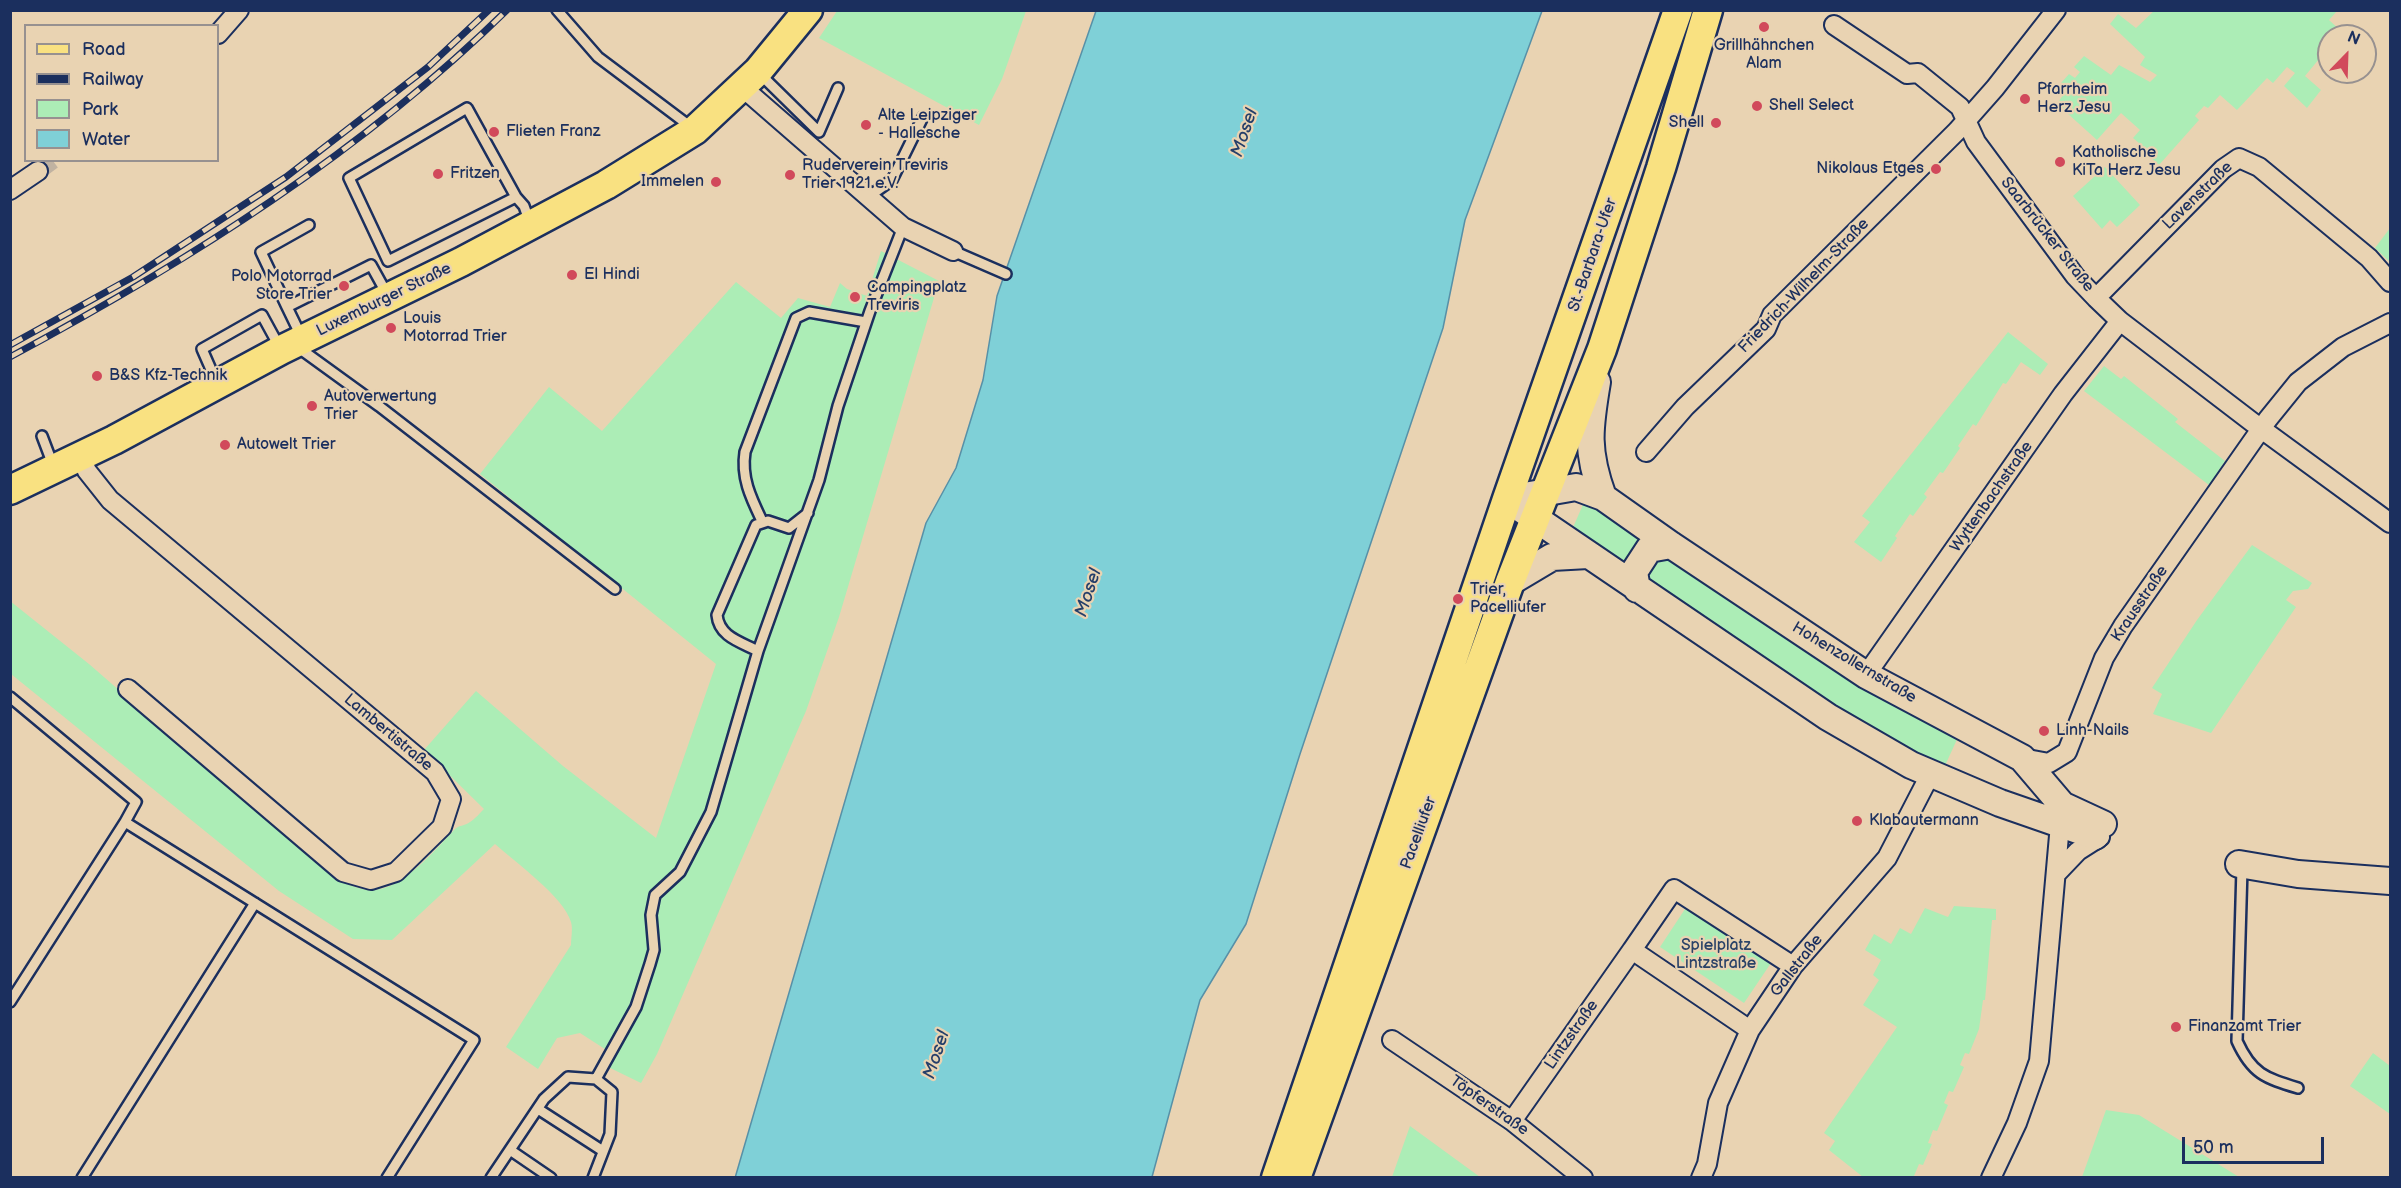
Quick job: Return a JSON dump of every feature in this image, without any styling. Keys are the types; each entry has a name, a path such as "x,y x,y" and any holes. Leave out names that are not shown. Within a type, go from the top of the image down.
{"main road":[{"name":"Luxemburger Straße","path":"10,490 55,469 606,185 695,130 750,79 808,10"},
{"name":"St.-Barbara-Ufer","path":"1507,499 1678,10"},
{"path":"1546,490 1602,349 1661,168 1708,10"},
{"name":"Pacelliufer","path":"1296,1178 1509,582 1546,490"},
{"name":"Pacelliufer","path":"1276,1178 1507,499"}],"street":[{"path":"219,33 239,10"},
{"name":"Friedrich-Wilhelm-Straße","path":"1646,452 1685,407 1766,329 1772,315 1965,121 2056,10"},
{"name":"Saarbrücker Straße","path":"1834,25 1907,74 1918,74 1960,108 1976,142 2075,276 2120,321 2391,523"},
{"path":"750,79 868,197 903,227 953,251"},
{"name":"Lavenstraße","path":"2096,298 2223,169 2239,158 2259,167 2369,258 2391,282"},
{"path":"10,190 38,171"},
{"name":"Wyttenbachstraße","path":"1866,675 2063,394 2120,321"},
{"name":"Krausstraße","path":"2022,758 2049,763 2067,752 2104,658 2123,626 2262,429 2298,382 2343,347 2391,323"},
{"path":"1602,349 1589,445 1593,471 1603,497"},
{"name":"Lambertistraße","path":"80,456 87,471 110,500 435,772 451,799 442,827 396,872 371,880 343,872 128,689"},
{"name":"Hohenzollernstraße","path":"1507,499 1546,490 1576,487 1603,497 1866,675 2022,758 2061,815"},
{"path":"1507,499 1828,717 1911,765 2000,803 2061,815 2101,830 2057,873"},
{"path":"1637,589 1634,572 1648,549 1671,545"},
{"path":"1509,582 1552,557 1588,555"},
{"path":"2000,803 2018,792 2022,785 2022,758"},
{"name":"Gallstraße","path":"1701,1178 1707,1164 1718,1103 1750,1030 1793,966 1887,858 1931,773"},
{"path":"1991,1178 2017,1123 2038,1061 2061,815"},
{"path":"2241,865 2308,875 2391,881"},
{"name":"Lintzstraße","path":"1512,1121 1674,889 1793,966"},
{"path":"1632,950 1750,1030"},
{"name":"Töpferstraße","path":"1392,1040 1512,1121 1583,1178"}],"lane":[{"path":"557,10 598,57 695,130"},
{"path":"750,79 819,132 838,88"},
{"path":"516,197 388,261 350,178 467,108 516,197 524,206 530,225"},
{"path":"868,197 892,180 923,117"},
{"path":"293,345 287,308 261,252 309,225"},
{"path":"596,1079 636,1008 654,950 651,915 655,895 680,872 711,812 758,651 808,513 838,406 866,322 903,227"},
{"path":"953,251 1006,274"},
{"path":"287,308 372,265 389,298"},
{"path":"808,513 789,528 762,521 747,491 743,468 745,452 796,318 809,312 866,322"},
{"path":"218,384 202,349 262,315 293,345 379,406 615,589"},
{"path":"42,436 55,469"},
{"path":"758,651 724,633 718,625 717,615 750,532 762,521"},
{"path":"10,697 136,802 10,1002"},
{"path":"125,822 474,1040 387,1178"},
{"path":"2241,865 2237,1041 2245,1059 2256,1072 2298,1088"},
{"path":"82,1178 255,903"},
{"path":"491,1178 538,1109 568,1077 596,1079 612,1092 610,1134 593,1178"},
{"path":"538,1109 603,1151"},
{"path":"510,1150 551,1178"}],"green space":[{"path":"2155,10 2337,11 2329,20 2333,24 2317,24 2317,62 2305,76 2321,90 2307,108 2284,86 2295,73 2287,67 2273,83 2267,78 2237,110 2220,95 2208,108 2204,106 2195,116 2199,120 2159,165 2150,157 2152,154 2133,138 2140,130 2121,113 2097,140 2057,104 2067,89 2061,83 2069,74 2075,78 2080,72 2074,67 2084,56 2111,75 2119,65 2150,82 2157,75 2140,65 2145,57 2110,24 2118,14 2136,28"},
{"path":"837,11 1026,11 1002,79 979,125 819,38"},
{"path":"2105,167 2140,205 2117,227 2110,220 2102,229 2073,196"},
{"path":"2390,228 2390,262 2375,248"},
{"path":"881,251 939,281 839,617 806,711 657,1054 641,1083 606,1066 608,1051 580,1033 557,1038 538,1069 506,1047 571,945 572,928 567,912 549,891 495,844 392,940 353,939 279,891 11,674 10,601 89,664 336,879 358,888 372,890 395,883 417,868 456,828 472,821 484,809 424,750 476,691 563,766 656,838 716,664 480,474 549,387 602,431 736,282 781,318 798,298 830,307 840,283 847,289 867,296"},
{"path":"2008,332 2048,364 2040,375 2021,362 2006,384 2003,383 1976,426 1973,424 1958,446 1960,448 1943,473 1940,472 1924,494 1927,497 1913,516 1910,514 1895,536 1897,538 1881,562 1854,542 1870,522 1862,516"},
{"path":"2104,366 2121,379 2124,376 2178,419 2175,422 2225,461 2209,485 2084,391"},
{"path":"1585,500 1652,541 1631,551 1624,570 1571,532"},
{"path":"2252,545 2312,583 2308,589 2293,591 2286,600 2296,607 2211,733 2153,714 2162,694 2152,688 2197,620"},
{"path":"1665,555 1959,735 1943,770 1840,715 1651,589 1646,578 1651,562"},
{"name":"Spielplatz Lintzstraße","path":"1687,906 1771,963 1744,1003 1660,947"},
{"path":"1954,906 1996,909 1996,920 1992,920 1985,1000 1983,1000 1979,1029 1969,1054 1965,1053 1960,1065 1964,1067 1953,1092 1949,1091 1944,1103 1948,1105 1937,1131 1933,1130 1928,1143 1932,1144 1923,1165 1919,1164 1914,1176 1916,1177 1863,1177 1829,1150 1835,1141 1824,1133 1897,1027 1863,1005 1879,980 1873,975 1881,960 1865,950 1874,934 1891,944 1900,928 1911,934 1925,908 1948,917"},
{"path":"2373,1053 2390,1066 2390,1114 2350,1086"},
{"path":"2106,1110 2139,1115 2239,1177 2082,1177"},
{"path":"1410,1126 1480,1177 1392,1177"}],"water":[{"name":"Mosel","path":"1096,11 1542,11 1465,220 1443,328 1300,754 1246,924 1200,1000 1152,1177 735,1178 926,523 956,468 983,380 997,296"}],"tunnel":[{"path":"38,171 50,162"}],"railway":[{"path":"10,345 133,277 286,177 428,67 489,10"},
{"path":"10,357 143,282 271,201 393,111 507,10"}],"place":[{"name":"Grillhähnchen Alam","path":"1764,27"},
{"name":"Pfarrheim Herz Jesu","path":"2025,99"},
{"name":"Shell Select","path":"1757,106"},
{"name":"Shell","path":"1716,123"},
{"name":"Alte Leipziger - Hallesche","path":"866,125"},
{"name":"Flieten Franz","path":"494,132"},
{"name":"Katholische KiTa Herz Jesu","path":"2060,162"},
{"name":"Nikolaus Etges","path":"1936,169"},
{"name":"Fritzen","path":"438,174"},
{"name":"Ruderverein Treviris Trier 1921 e.V.","path":"790,175"},
{"name":"Immelen","path":"716,182"},
{"name":"El Hindi","path":"572,275"},
{"name":"Polo Motorrad Store Trier","path":"344,286"},
{"name":"Campingplatz Treviris","path":"855,297"},
{"name":"Louis Motorrad Trier","path":"391,328"},
{"name":"B&S Kfz-Technik","path":"97,376"},
{"name":"Autoverwertung Trier","path":"312,406"},
{"name":"Autowelt Trier","path":"225,445"},
{"name":"Trier, Pacelliufer","path":"1458,599"},
{"name":"Linh-Nails","path":"2044,731"},
{"name":"Klabautermann","path":"1857,821"},
{"name":"Finanzamt Trier","path":"2176,1027"}]}
